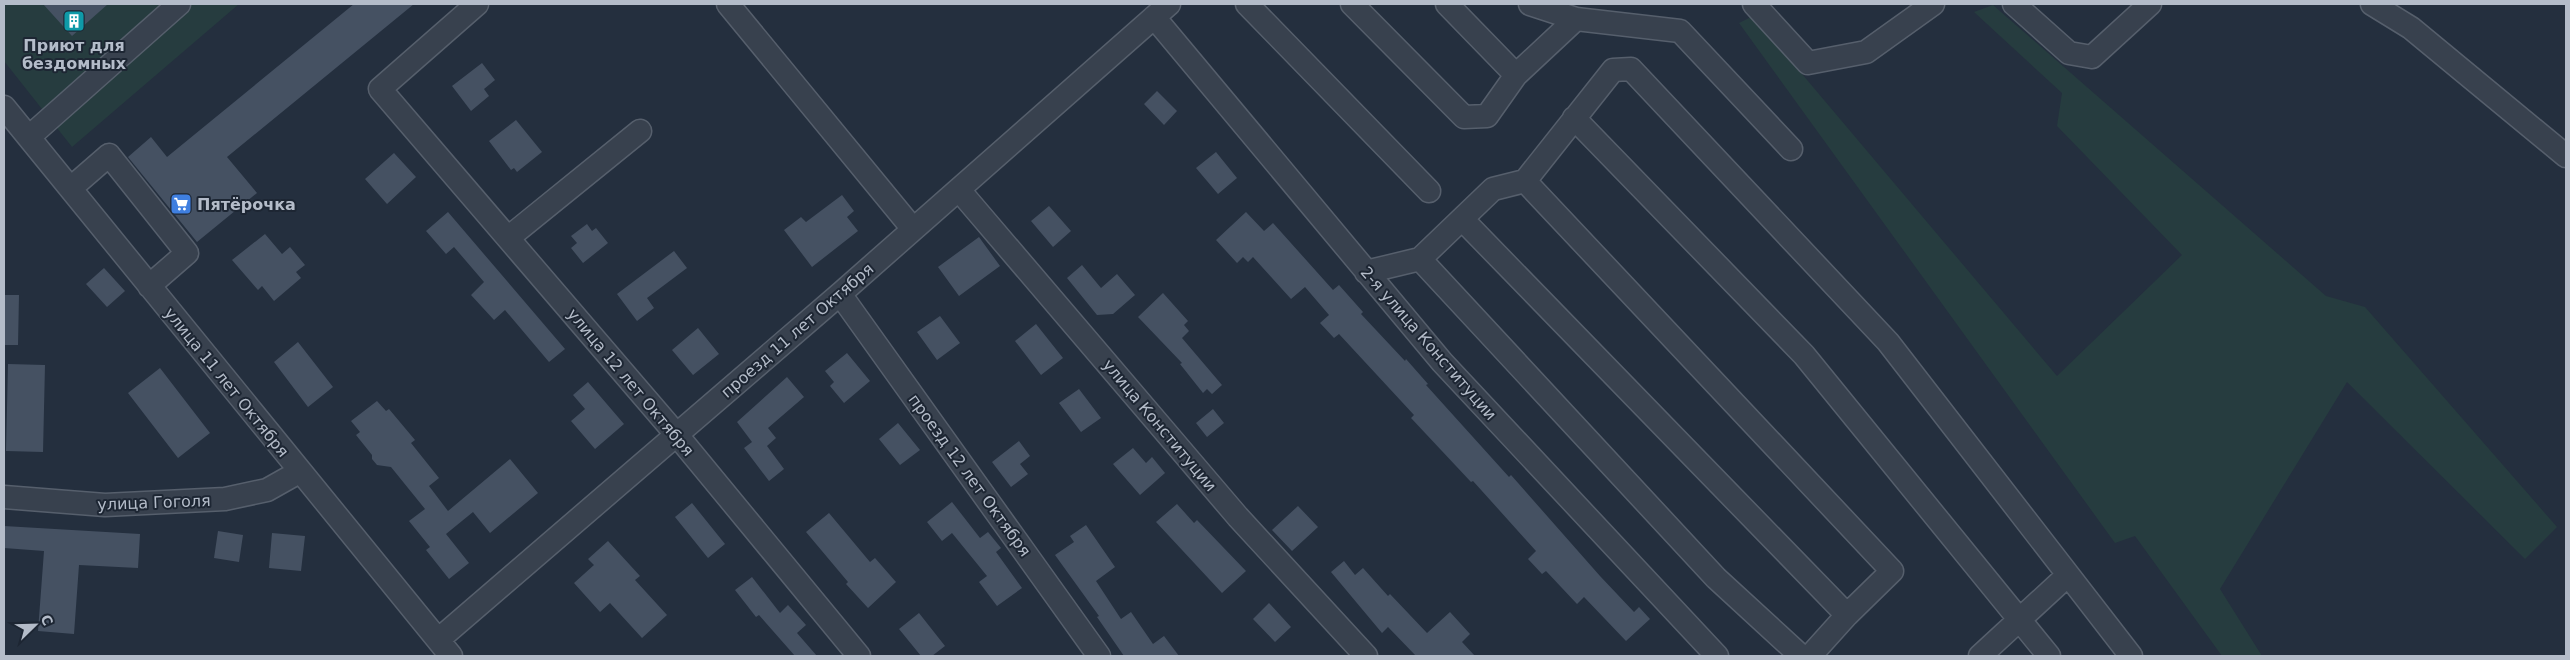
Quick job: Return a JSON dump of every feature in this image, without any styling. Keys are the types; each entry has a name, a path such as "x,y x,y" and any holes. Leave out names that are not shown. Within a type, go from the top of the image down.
{"street":[{"path":"30,137 179,4"},
{"name":"улица 12 лет Октября","path":"477,4 380,89 676,434 859,656"},
{"path":"728,4 914,229"},
{"path":"1248,4 1429,191"},
{"path":"1352,4 1464,117 1487,116 1516,75 1576,20"},
{"path":"1446,4 1516,75"},
{"path":"1530,4 1576,20 1680,31 1791,149"},
{"path":"1754,4 1808,64 1866,52 1933,4"},
{"path":"2014,4 2069,53 2092,57 2150,4"},
{"path":"2372,4 2412,28 2566,156"},
{"name":"проезд 11 лет Октября","path":"441,651 676,434 959,190 1161,10"},
{"name":"2-я улица Конституции","path":"1161,10 1366,272 1442,362 1717,656"},
{"path":"1366,272 1420,258 1493,189 1525,181 1613,70 1631,69 1888,342 2131,656"},
{"name":"улица 11 лет Октября","path":"4,107 71,188 441,651"},
{"path":"1574,118 1804,355 2049,656"},
{"path":"508,238 640,131"},
{"path":"71,188 109,155 187,253 149,286"},
{"path":"1525,181 1892,571 1847,614 1810,656"},
{"name":"улица Конституции","path":"959,190 1238,517 1366,656"},
{"path":"1462,219 1847,614"},
{"path":"1420,258 1716,578 1801,656"},
{"name":"проезд 12 лет Октября","path":"840,294 1099,656"},
{"name":"улица Гоголя","path":"4,497 105,505 225,499 267,490 299,472"},
{"path":"1980,656 2021,620 2068,574"}],"green space":[{"path":"4,4 239,4 72,147 4,61"},
{"path":"1993,5 2326,296 2365,307 2557,527 2525,559 2347,382 2220,589 2262,656 2222,656 2135,536 2115,543 1739,23 1753,16 2057,376 2182,255 2057,126 2062,93 1974,12"}],"building":[{"name":"Приют для бездомных","path":"43,4 108,4 72,36"},
{"path":"354,4 414,4 227,157 257,193 197,242 128,157 151,137 167,157"},
{"path":"482,63 495,80 484,89 489,96 471,111 452,86"},
{"path":"1157,91 1177,111 1164,125 1144,104"},
{"path":"516,120 542,152 517,172 514,168 511,170 489,141"},
{"path":"1216,152 1237,178 1218,194 1196,168"},
{"path":"394,153 416,177 387,204 365,179"},
{"path":"842,195 854,211 847,217 858,231 812,267 784,230 801,217 806,222"},
{"path":"1049,206 1071,231 1053,247 1031,221"},
{"path":"448,212 565,349 549,362 505,310 494,320 471,295 484,282 454,247 446,254 426,231"},
{"path":"1246,212 1264,231 1273,223 1333,290 1339,285 1363,312 1361,314 1405,361 1406,359 1428,384 1426,385 1509,477 1511,475 1600,576 1634,612 1639,607 1650,619 1626,641 1584,597 1577,604 1546,571 1542,574 1528,559 1536,551 1473,481 1471,482 1411,418 1414,415 1339,334 1334,338 1320,323 1329,315 1305,287 1291,299 1253,257 1248,262 1243,257 1237,263 1216,240"},
{"path":"587,224 592,231 596,228 608,243 583,263 571,248 577,243 571,236"},
{"path":"265,234 282,254 290,247 305,265 296,272 301,278 274,301 262,286 258,290 232,260"},
{"path":"979,237 1000,266 959,296 938,267"},
{"path":"674,251 687,268 647,298 654,308 637,321 617,294"},
{"path":"1082,265 1101,288 1117,274 1135,295 1113,314 1097,315 1067,278"},
{"path":"104,268 125,291 107,307 86,284"},
{"path":"1163,293 1188,321 1184,325 1189,331 1182,338 1222,385 1212,394 1207,389 1203,393 1180,364 1182,363 1138,317"},
{"path":"4,295 19,295 18,345 4,345"},
{"path":"940,316 960,343 937,360 917,332"},
{"path":"1036,324 1063,358 1041,375 1015,341"},
{"path":"698,328 719,354 693,375 672,350"},
{"path":"298,342 333,387 308,407 274,362"},
{"path":"847,353 870,381 844,403 830,386 834,382 825,371"},
{"path":"8,364 45,365 43,452 6,451"},
{"path":"160,368 210,433 178,458 128,393"},
{"path":"787,377 804,397 768,428 776,438 767,446 784,469 769,481 744,448 752,442 737,422"},
{"path":"588,382 624,424 595,449 571,421 585,409 573,395"},
{"path":"1079,389 1101,418 1081,432 1059,403"},
{"path":"377,401 386,411 389,409 415,440 411,443 439,478 429,486 448,511 510,459 538,493 490,533 473,512 446,534 469,563 449,579 426,550 430,547 409,521 425,509 391,467 377,465 372,459 372,455 356,435 360,432 351,421"},
{"path":"1213,409 1224,423 1207,437 1196,423"},
{"path":"898,423 920,450 900,465 879,439"},
{"path":"1019,441 1030,456 1020,464 1028,474 1011,487 992,462"},
{"path":"1133,448 1146,463 1152,457 1165,473 1140,495 1113,464"},
{"path":"952,502 980,538 988,532 1001,548 996,552 1022,588 997,606 979,582 987,576 952,533 942,541 927,522"},
{"path":"692,503 725,544 708,558 675,517"},
{"path":"1177,504 1194,523 1197,520 1246,571 1222,593 1156,522"},
{"path":"1298,506 1318,527 1292,551 1272,530"},
{"path":"829,513 870,562 875,558 896,582 868,608 846,584 848,582 806,532"},
{"path":"1086,525 1115,567 1096,581 1121,619 1131,612 1153,644 1164,636 1179,656 1124,656 1097,617 1099,616 1055,555 1074,542 1070,536"},
{"path":"4,526 140,534 138,568 79,565 74,634 38,631 44,551 4,548"},
{"path":"218,531 243,535 239,562 214,558"},
{"path":"272,533 305,536 301,571 269,568"},
{"path":"608,541 640,576 635,580 667,615 642,638 610,603 600,612 574,583 594,565 588,559"},
{"path":"1344,561 1355,575 1363,568 1388,596 1390,594 1427,633 1450,612 1470,634 1462,642 1475,656 1416,656 1388,627 1382,633 1331,572"},
{"path":"752,577 780,613 788,605 806,625 797,633 817,656 795,656 759,615 756,617 735,590"},
{"path":"1269,603 1291,627 1275,642 1253,619"},
{"path":"919,613 945,646 932,656 921,656 899,629"}],"place":[{"name":"Приют для бездомных","path":"74,21"},
{"name":"Пятёрочка","path":"181,204"}]}
